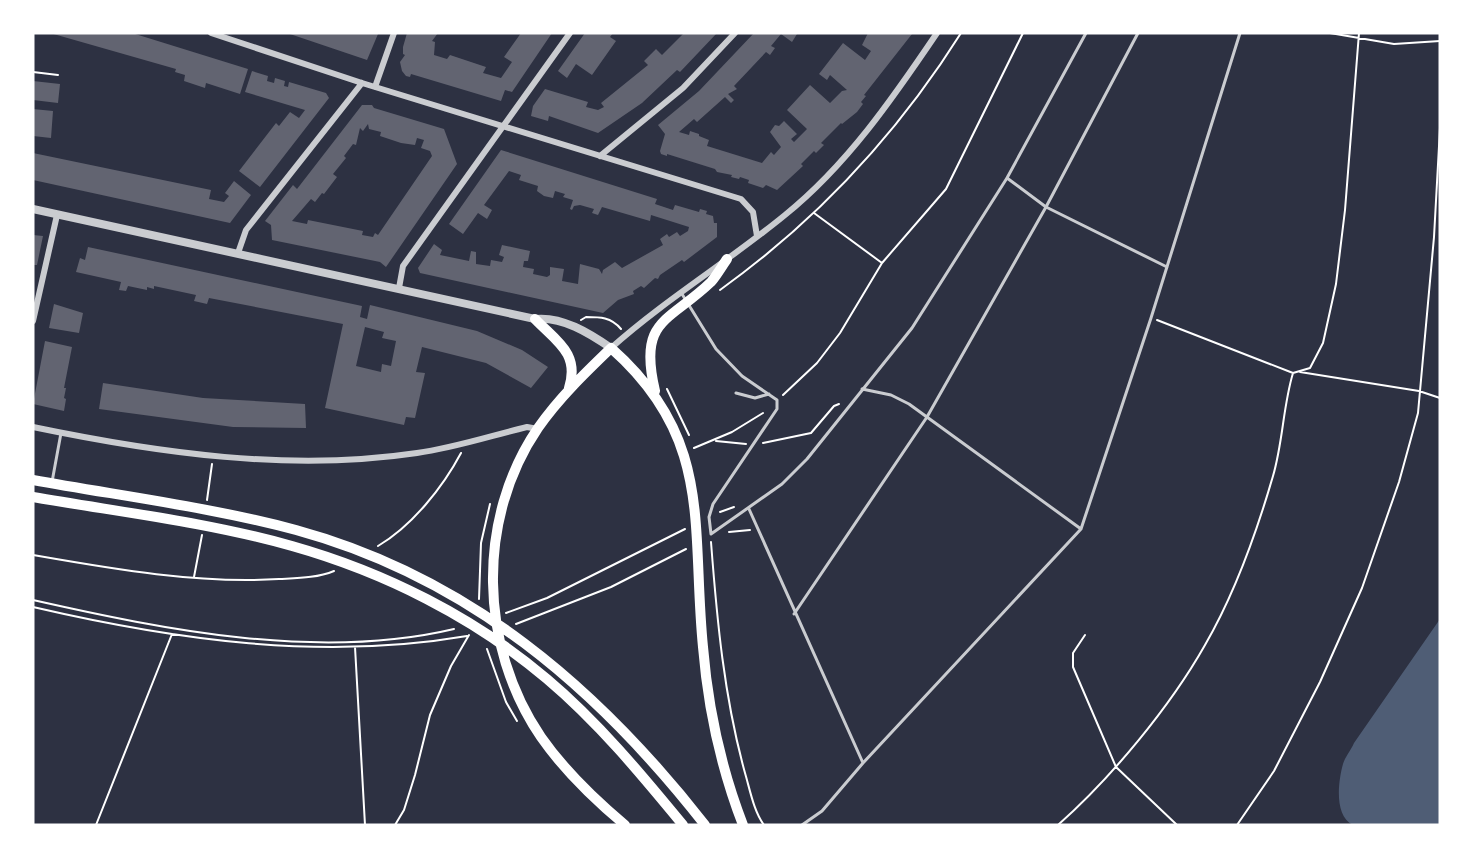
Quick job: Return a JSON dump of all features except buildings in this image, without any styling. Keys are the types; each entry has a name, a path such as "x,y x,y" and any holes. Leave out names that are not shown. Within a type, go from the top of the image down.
{"highway":[{"path":"656,394 649,360 657,327 684,296 711,281 728,259"},
{"path":"535,319 556,336 569,354 572,373 569,390"},
{"path":"625,825 577,782 541,736 518,696 502,656 494,610 492,568 496,532 506,493 523,454 538,429 569,390 611,348 656,394 691,451 703,646 711,708 721,758 742,825"},
{"path":"33,480 165,503 297,531 354,550 413,575 464,601 513,633 557,668 603,710 646,755 705,825"},
{"path":"33,497 164,519 291,545 340,561 407,590 459,617 504,645 565,695 633,764 683,825"}],"street":[{"path":"211,33 362,83 741,199 753,212 757,236"},
{"path":"375,87 393,33"},
{"path":"399,288 403,266 570,33"},
{"path":"600,156 683,88 711,62 735,33"},
{"path":"728,259 824,180 871,125 937,33"},
{"path":"238,253 246,230 362,83"},
{"path":"33,209 535,319 549,318 574,327 611,348 684,296"},
{"path":"33,321 57,215"},
{"path":"33,427 213,456 333,459 413,454 527,427 538,429"}],"lane":[{"path":"684,296 716,349 741,378 777,400 777,409 716,500 709,518 710,534 782,484 807,459 912,327 1007,178 1086,33"},
{"path":"794,614 927,417 1046,207 1138,33"},
{"path":"802,825 822,811 863,763 1081,529 1151,318 1240,33"},
{"path":"1007,178 1046,207 1167,267"},
{"path":"862,389 891,395 927,417 1081,529"},
{"path":"736,393 755,398 769,394"},
{"path":"51,484 61,433"},
{"path":"749,509 794,614 863,763"}],"path":[{"path":"663,379 686,424 691,451 763,414 817,363 834,341 882,263 946,189 1023,33"},
{"path":"1330,33 1394,44 1440,41"},
{"path":"1151,318 1293,373 1310,368 1323,343 1336,284 1345,210 1359,33"},
{"path":"33,72 58,75"},
{"path":"1237,825 1274,771 1320,682 1362,588 1399,482 1418,413 1434,237 1440,128"},
{"path":"813,213 882,263"},
{"path":"1300,372 1419,392 1440,398"},
{"path":"1058,825 1103,782 1181,682 1206,644 1227,597 1274,473 1293,373"},
{"path":"713,440 754,445 811,433 834,406 854,401"},
{"path":"709,518 730,507 749,509"},
{"path":"502,614 547,598 689,528"},
{"path":"710,534 712,620"},
{"path":"710,534 719,644 726,689 742,760 764,825"},
{"path":"33,600 173,628 260,638 332,642 386,640 425,636 460,627"},
{"path":"33,607 104,623 207,639"},
{"path":"96,825 172,634"},
{"path":"395,825 404,810 430,715 451,666 469,635"},
{"path":"1085,635 1073,653 1073,667 1092,716 1116,766 1177,825"},
{"path":"356,647 365,825"}],"water":[{"path":"1440,619 1440,825 1353,825 1347,821 1340,806 1339,789 1344,761"}]}
